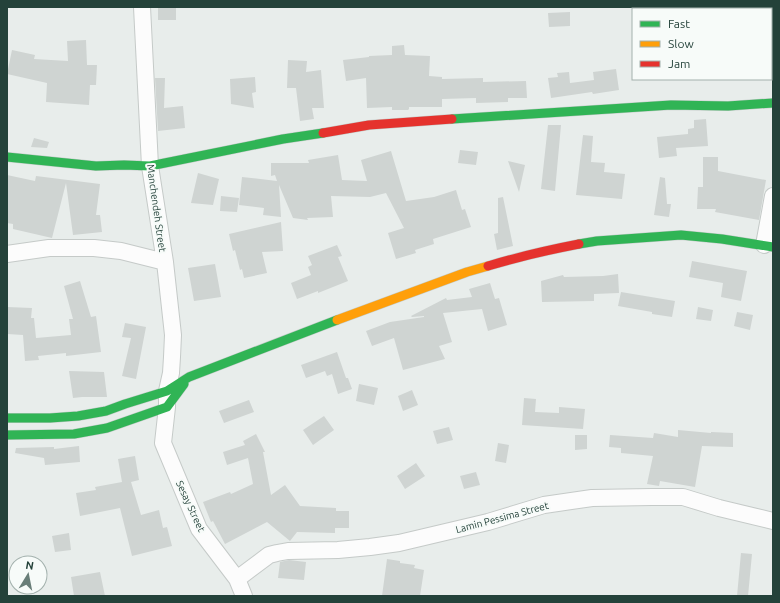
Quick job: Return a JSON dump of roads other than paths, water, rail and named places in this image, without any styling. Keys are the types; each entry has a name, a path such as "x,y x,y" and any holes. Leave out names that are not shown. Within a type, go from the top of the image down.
{"main road":[{"path":"7,158 96,166 150,166 282,139 369,125 671,105 728,106 773,103"},
{"path":"7,418 50,418 78,416 106,411 167,391 189,377 308,330 467,272 540,252 597,241 681,235 768,246"},
{"path":"7,435 74,434 94,431 126,422 167,407 189,377"}],"street":[{"name":"Manchendeh Street","path":"142,7 150,166 165,262 172,335 171,368 167,391 167,407"},
{"path":"768,246 773,196"},
{"path":"7,254 49,248 94,248 121,251 165,262"},
{"name":"Sesay Street","path":"167,407 163,443 199,529 237,579 244,596"},
{"name":"Lamin Pessima Street","path":"237,579 269,555 288,550 338,550 400,543 488,522 544,505 592,498 652,496 683,498 773,521"}]}
